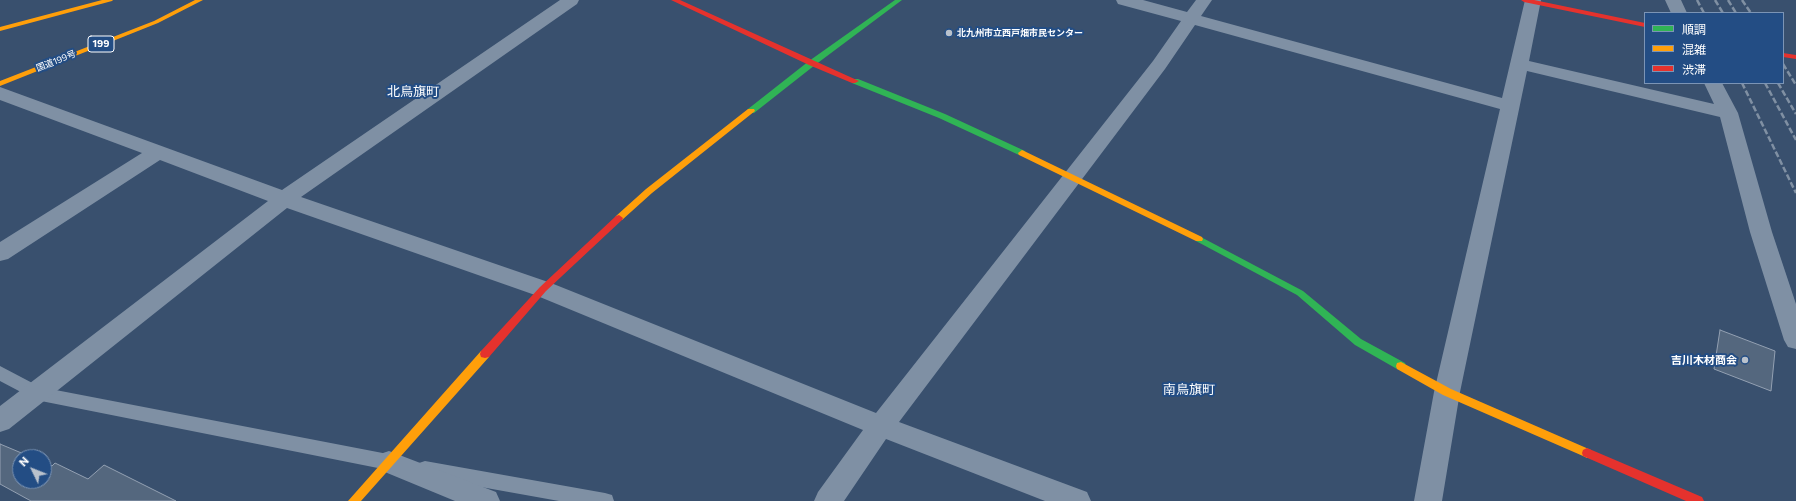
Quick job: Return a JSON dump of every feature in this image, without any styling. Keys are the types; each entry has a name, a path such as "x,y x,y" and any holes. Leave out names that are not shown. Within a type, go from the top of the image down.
{"main road":[{"path":"0,29 110,0"},
{"name":"国道199号","path":"0,84 156,22 200,0"},
{"path":"674,0 812,63 942,116 1074,176 1215,246 1300,293 1358,342 1447,392 1698,501"},
{"path":"354,501 543,289 649,192 812,63 900,0"},
{"path":"1530,1 1644,25"},
{"path":"1784,55 1796,58"}],"street":[{"path":"0,421 284,199 571,0"},
{"path":"1124,0 1510,106"},
{"path":"828,501 881,426 1159,65 1204,0"},
{"path":"1673,0 1679,12"},
{"path":"1428,501 1447,392 1520,64 1530,1"},
{"path":"1520,64 1728,113"},
{"path":"1714,84 1728,113 1761,232 1796,340"},
{"path":"0,92 284,199 543,289 881,426 1077,501"},
{"path":"0,253 158,152"},
{"path":"388,462 486,501"}],"lane":[{"path":"0,373 36,393 388,462 605,501"}],"building":[{"name":"吉川木材商会","path":"1720,330 1775,351 1771,391 1714,369"},
{"path":"0,444 12,449 12,489 52,489 52,466 55,463 88,479 104,465 176,501 31,501 0,484"}],"railway":[{"path":"1697,0 1703,12"},
{"path":"1715,0 1722,12"},
{"path":"1728,0 1735,12"},
{"path":"1742,0 1750,12"},
{"path":"1784,66 1796,85"},
{"path":"1742,84 1796,193"},
{"path":"1766,84 1796,140"},
{"path":"1779,84 1796,114"}],"traffic: fast":[{"path":"751,111 812,63 899,0"},
{"path":"855,81 942,116 1022,153"},
{"path":"1199,239 1300,293 1358,342 1401,366"}],"traffic: slow":[{"path":"0,29 110,0"},
{"path":"0,84 156,22 200,0"},
{"path":"619,218 649,191 751,111"},
{"path":"1022,153 1199,239"},
{"path":"354,501 485,354"},
{"path":"1401,366 1447,392 1587,453"}],"traffic: jam":[{"path":"674,0 855,81"},
{"path":"1524,0 1644,25"},
{"path":"1784,55 1796,57"},
{"path":"485,354 543,289 619,218"},
{"path":"1587,453 1698,501"}],"place":[{"name":"北九州市立西戸畑市民センター","path":"949,33"},
{"name":"吉川木材商会","path":"1745,360"}],"district":[{"name":"北鳥旗町","path":"413,92"},
{"name":"南鳥旗町","path":"1189,390"}]}
